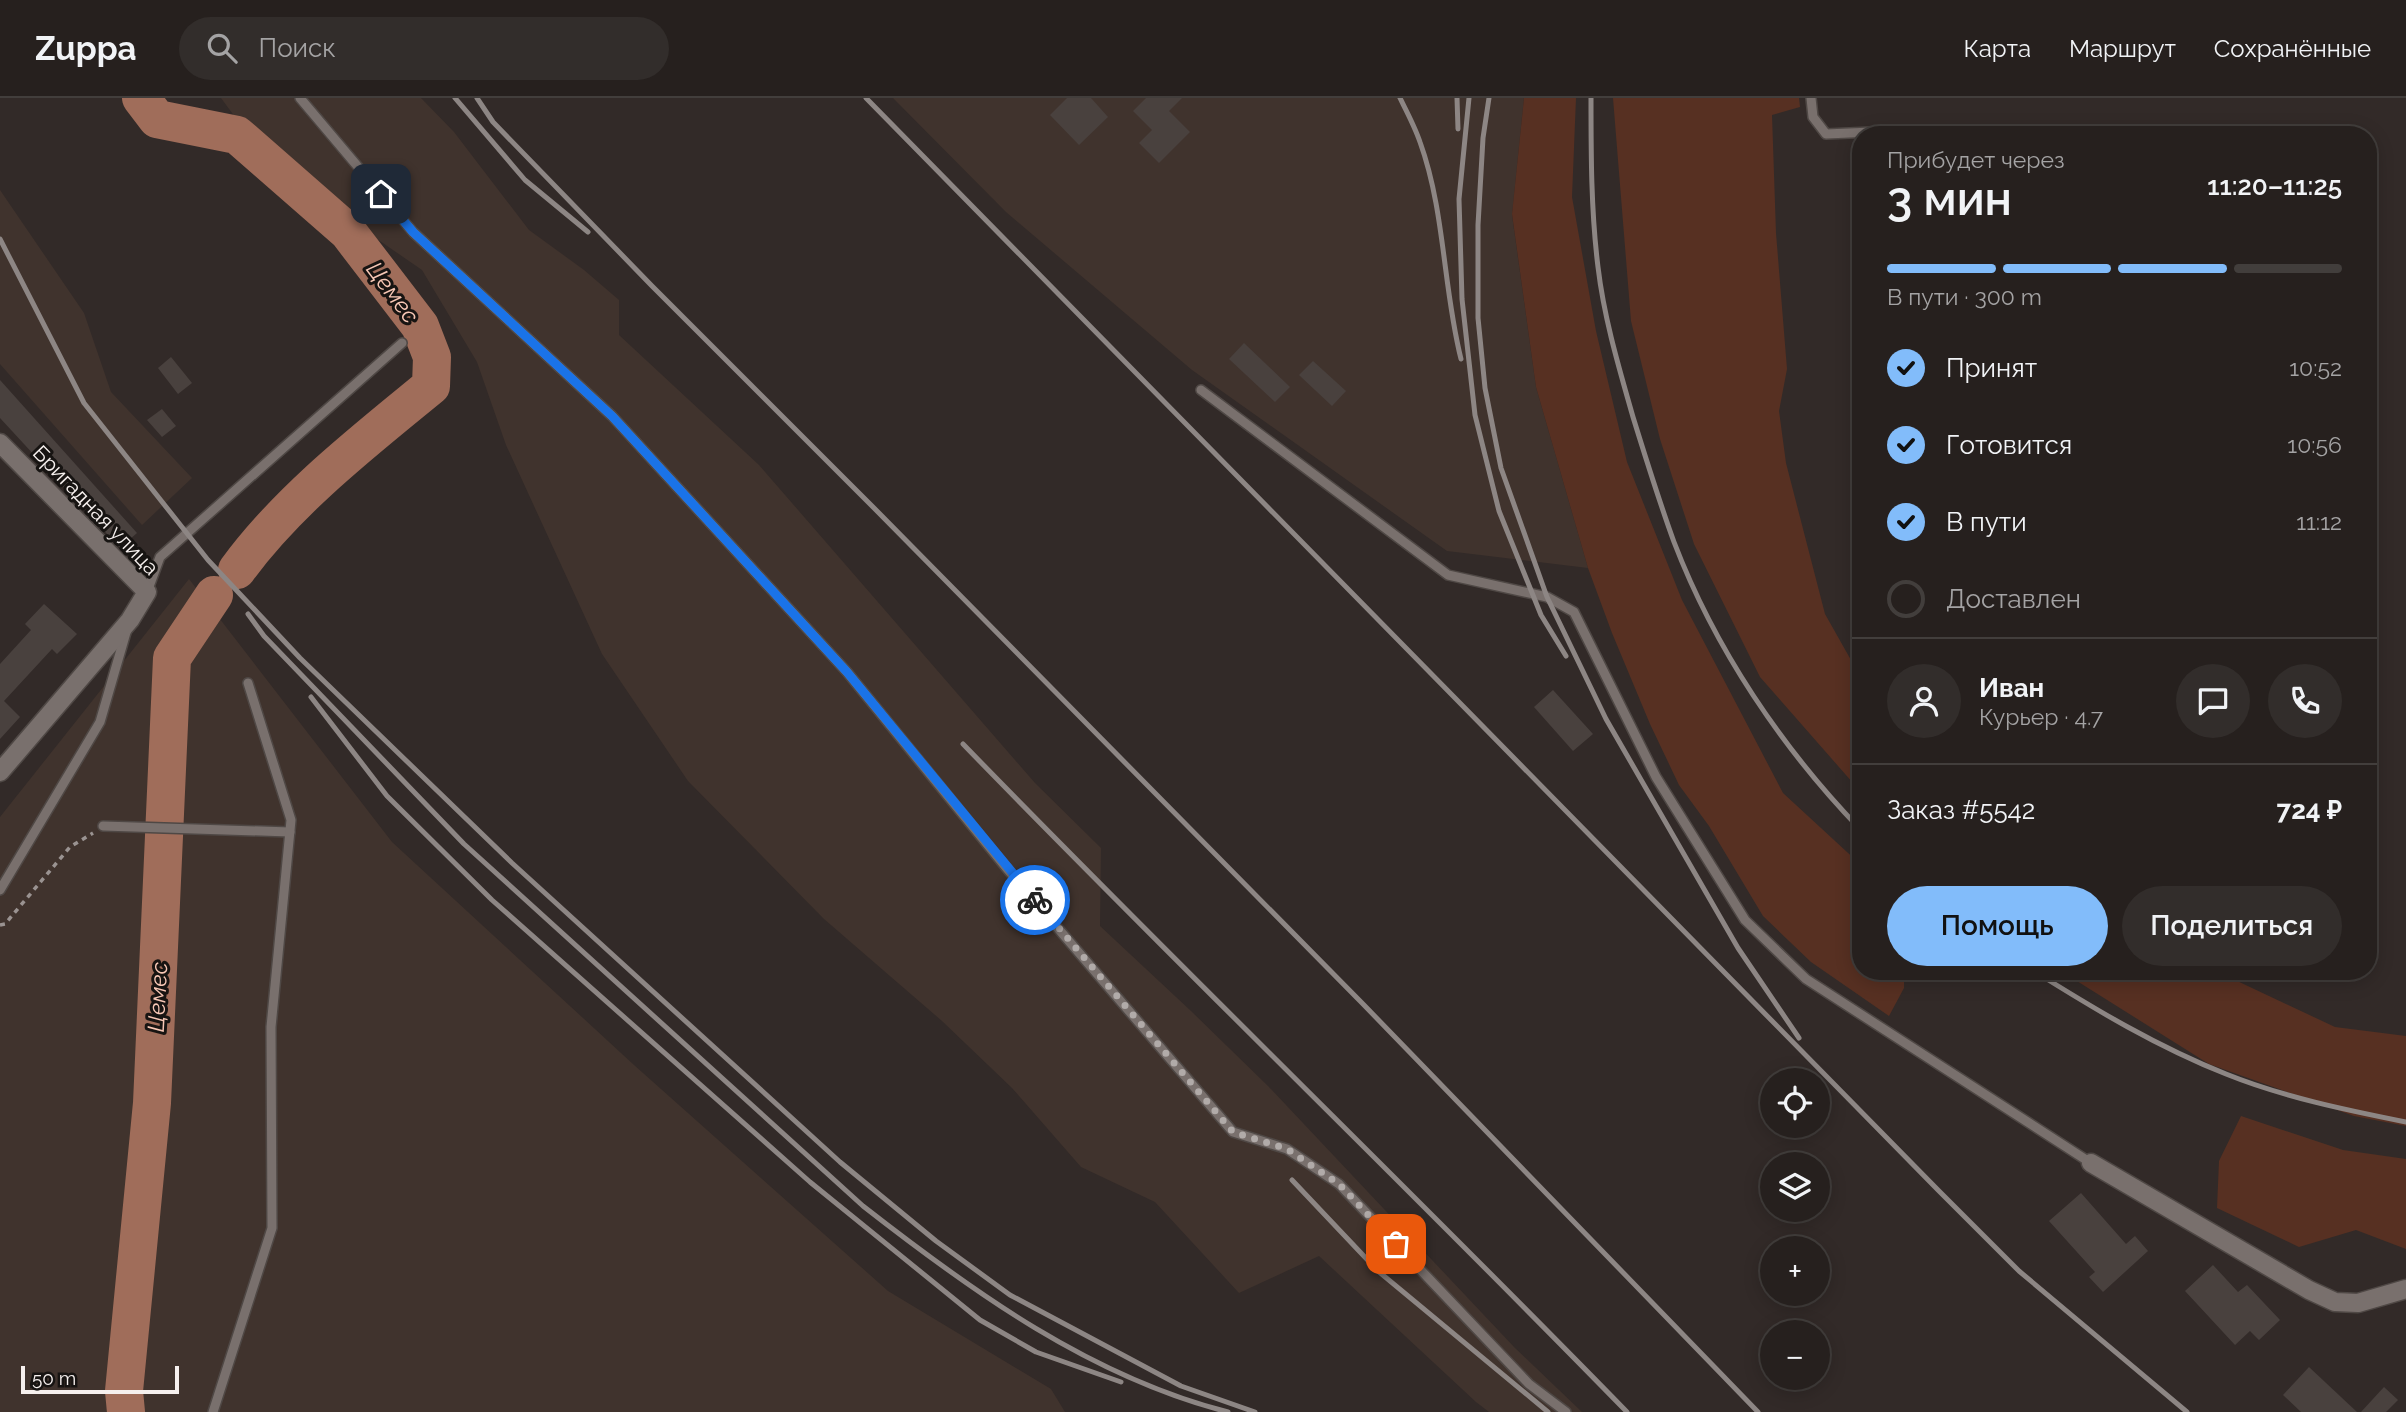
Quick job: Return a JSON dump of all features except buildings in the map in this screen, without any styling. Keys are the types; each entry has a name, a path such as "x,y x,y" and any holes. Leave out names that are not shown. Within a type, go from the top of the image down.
{"street":[{"name":"Бригадная улица","path":"0,443 147,592 131,618 0,772"},
{"path":"2091,1163 2334,1302 2358,1303 2406,1289"}],"lane":[{"path":"300,98 413,232 612,416 847,672 1013,876 1233,1132 1287,1149 1339,1184 1529,1384 1566,1412"},
{"path":"1811,98 1813,117 1826,134 1852,133"},
{"path":"147,592 160,556 402,343"},
{"path":"1200,390 1448,575 1547,597 1574,612 1656,777 1745,920 1806,979 2091,1163"},
{"path":"0,890 100,722 131,618"},
{"path":"213,1412 272,1228 271,1027 291,820 248,683"},
{"path":"103,826 290,832"}],"path":[{"path":"0,925 5,924 70,847 103,826"}],"shaded area":[{"path":"221,98 421,98 454,132 529,230 584,270 619,300 619,335 759,465 1035,783 1101,848 1100,926 1268,1086 1515,1348 1582,1412 1489,1412 1319,1256 1239,1293 1155,1202 1081,1167 1012,1088 942,1021 824,919 688,781 602,654 506,445 477,362 422,270 271,166"},
{"path":"893,98 1524,98 1512,215 1536,387 1588,568 1447,551 1192,370 1006,212"},
{"path":"1524,98 1576,98 1572,197 1596,331 1627,462 1682,600 1783,793 1852,857 1852,980 1904,980 1904,988 1889,1016 1811,962 1763,916 1709,826 1679,785 1650,724 1588,568 1536,387 1512,214"},
{"path":"1613,98 1799,98 1800,107 1772,115 1776,233 1787,369 1779,411 1786,463 1825,614 1852,662 1852,782 1760,677 1694,544 1660,439 1631,321"},
{"path":"0,190 84,313 111,392 192,478 142,525 0,364"},
{"path":"189,579 392,842 634,1065 888,1291 1051,1389 1065,1412 0,1412 0,817"},
{"path":"2075,980 2235,980 2335,1027 2406,1036 2406,1126 2354,1116 2209,1064"},
{"path":"2241,1116 2343,1150 2406,1159 2406,1249 2356,1230 2299,1247 2217,1208 2219,1161"}],"waterway":[{"name":"Цемес","path":"141,98 157,119 237,135 348,232 420,326 432,357 431,386 303,496 279,519 237,570"},
{"name":"Цемес","path":"126,1412 124,1391 152,1103 172,658 214,595"}],"railway":[{"path":"455,98 525,180 588,232"},
{"path":"477,98 493,122 652,286 1363,1004 1758,1412"},
{"path":"866,98 2019,1271 2187,1412"},
{"path":"1400,98 1416,131 1428,168 1461,359"},
{"path":"1457,98 1458,129"},
{"path":"1469,98 1459,199 1462,299 1475,415 1499,511 1541,615 1566,656"},
{"path":"1489,98 1483,138 1478,225 1478,318 1485,388 1501,468 1547,597 1606,719 1738,948 1799,1038"},
{"path":"1591,98 1594,225 1604,305 1633,417 1674,542 1709,621 1753,695 1804,765 1852,820"},
{"path":"0,239 84,403 208,560 300,658 512,863 840,1162 936,1241 1010,1295 1181,1386 1255,1412"},
{"path":"248,614 264,636 464,844 863,1206 991,1300 1081,1354 1177,1397 1228,1412"},
{"path":"311,697 387,796 492,900 810,1182 980,1320 1036,1352 1121,1382"},
{"path":"963,744 1627,1412"},
{"path":"2049,980 2128,1027 2226,1074 2292,1096 2406,1122"},
{"path":"1292,1180 1378,1271 1548,1412"}],"way so far":[{"path":"1035,900 1233,1132 1287,1149 1339,1184 1396,1244"}],"route":[{"path":"381,194 413,232 612,416 847,672 1035,900"}]}
